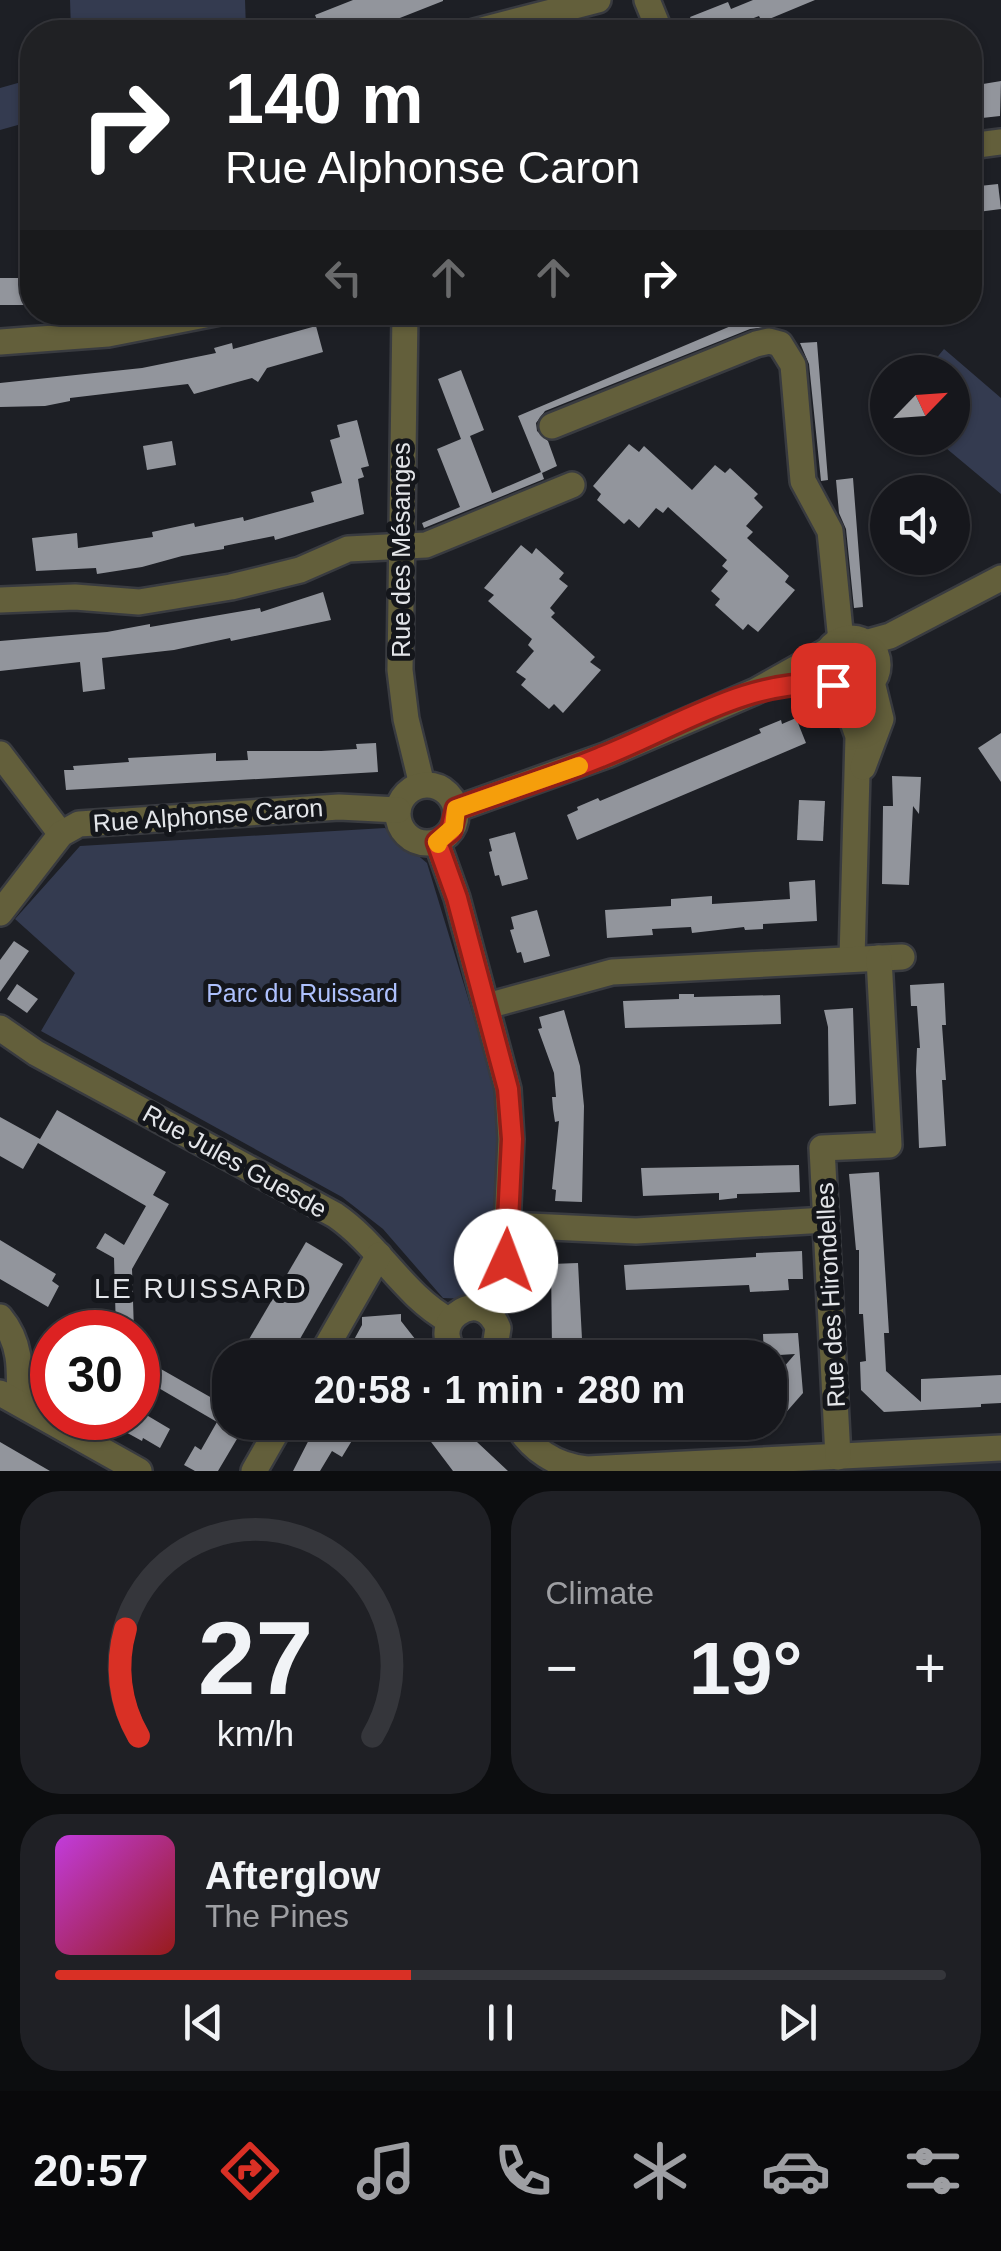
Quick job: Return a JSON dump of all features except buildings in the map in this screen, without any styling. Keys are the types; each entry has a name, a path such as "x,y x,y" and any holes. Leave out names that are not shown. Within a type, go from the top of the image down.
{"street":[{"path":"520,20 598,0"},
{"path":"0,342 108,334 154,325"},
{"name":"Rue des Mésanges","path":"405,325 400,679 422,785"},
{"path":"487,1006 612,972 852,959 859,781 857,729 838,688 824,669 845,645 830,531 803,481 792,365 780,344 756,344 552,426"},
{"path":"0,600 159,600 292,572 348,550 433,543 572,485"},
{"path":"456,809 592,761 756,691 845,645 890,636 1001,578"},
{"path":"756,691 802,684 858,691 896,652 1001,597"},
{"path":"845,645 875,655 874,676 881,711 881,723 859,781"},
{"path":"0,754 61,834"},
{"path":"422,785 444,790 456,809 451,831 437,842 423,843 410,838 401,828 398,810 406,794 422,785"},
{"name":"Rue Alphonse Caron","path":"0,913 61,834 72,826 105,820 356,806 398,810"},
{"path":"437,842 487,1006 511,1114 503,1281 487,1312"},
{"name":"Rue des Hirondelles","path":"838,1457 822,1148 889,1145 890,957 852,959"},
{"name":"Rue Jules Guesde","path":"0,1028 36,1053 334,1215 379,1254 420,1302 450,1321"},
{"path":"508,1224 636,1231 826,1220"},
{"path":"330,1340 379,1254"},
{"path":"448,1340 450,1321 464,1309 476,1308 495,1320 497,1340"},
{"path":"0,1316 19,1352 10,1398 139,1471"},
{"path":"254,1471 272,1440"},
{"path":"529,1440 536,1450 579,1469 1001,1448"}],"shaded area":[{"path":"1001,1461 1001,1471 806,1471"}],"green space":[{"path":"70,0 245,0 246,20 71,20"},
{"path":"20,82 20,124 0,130 0,88"},
{"path":"970,371 1001,398 1001,494 954,455 970,455"},
{"name":"Parc du Ruissard","path":"385,828 427,863 499,1100 498,1269 482,1291 470,1297 443,1298 383,1229 342,1197 41,1031 75,973 15,919 80,846"}],"slow traffic":[{"path":"438,844 454,827 456,809 579,766"}],"district":[{"name":"LE RUISSARD","path":"201,1288"}],"route":[{"path":"506,1261 512,1139 508,1089 457,898 437,842 451,831 456,809 592,761 765,688 833,685"}]}
